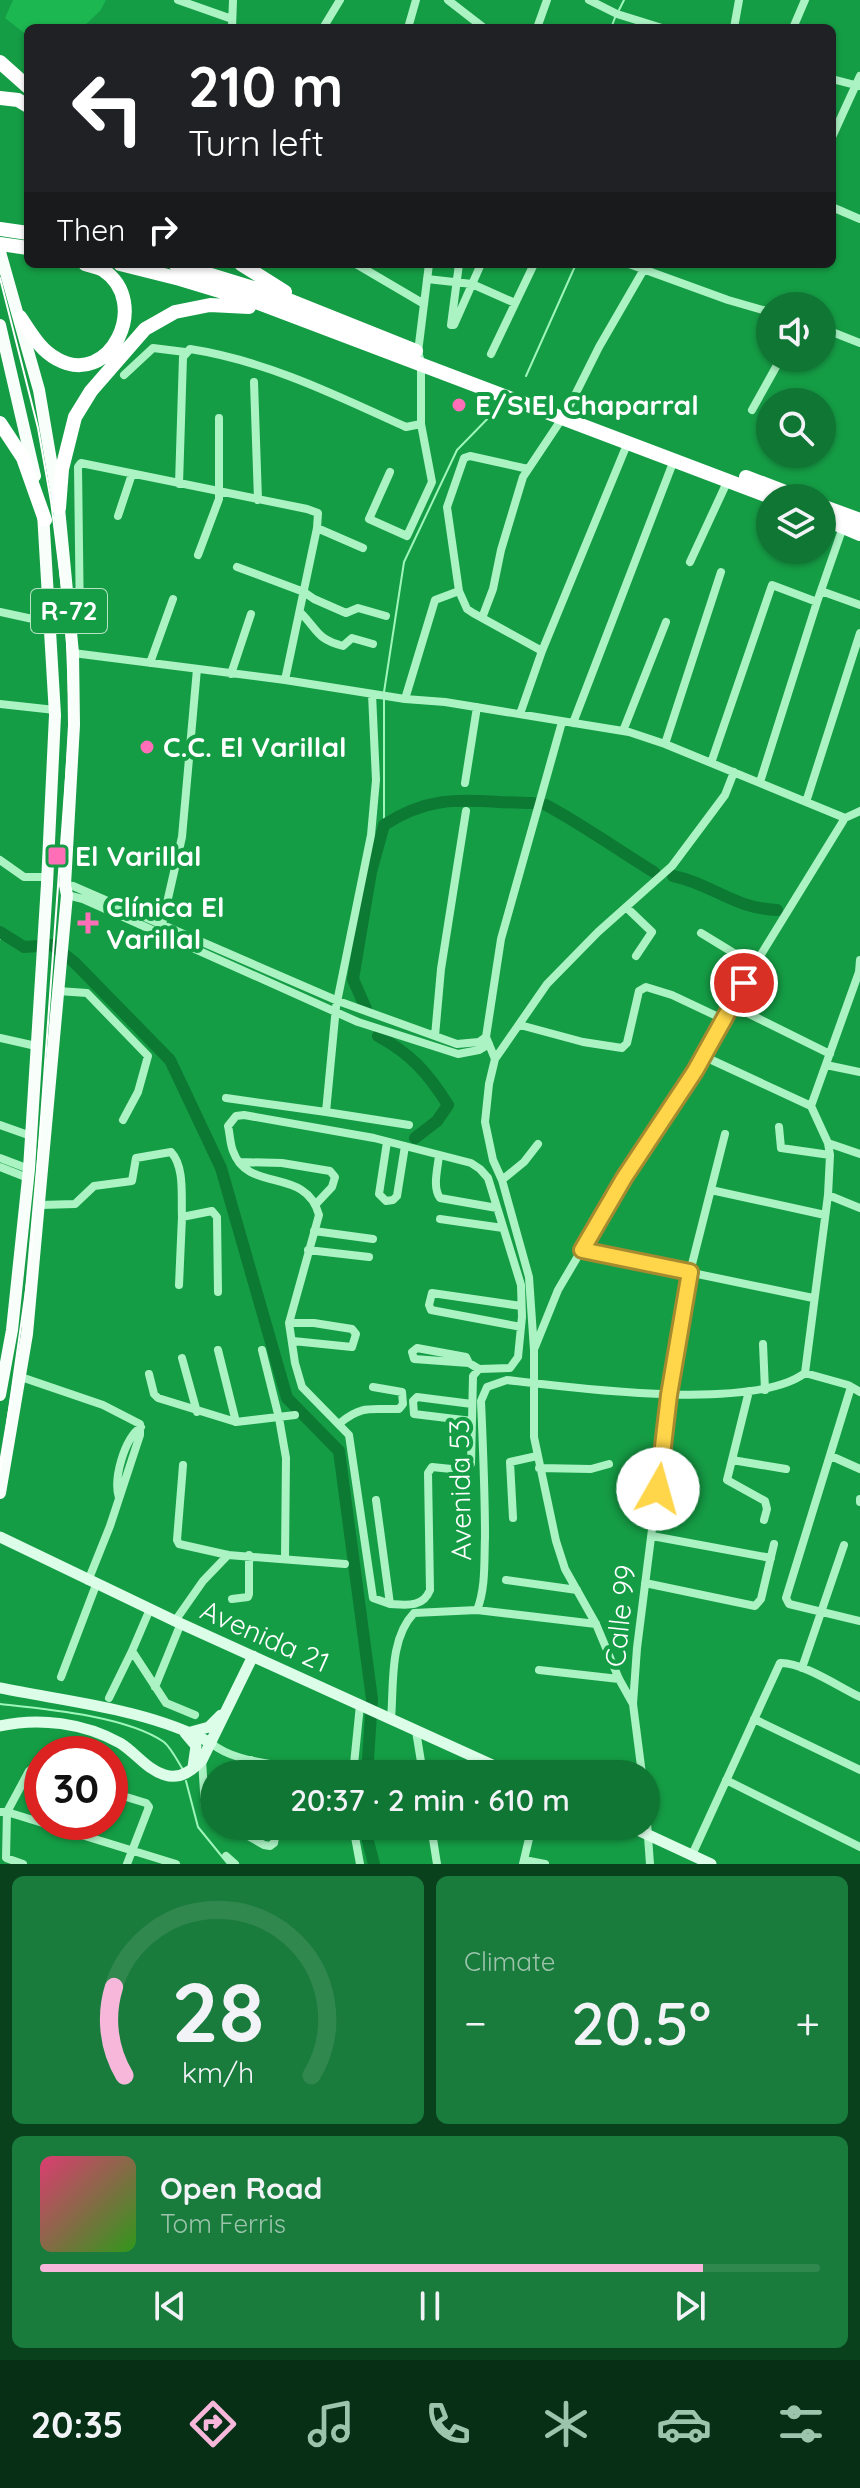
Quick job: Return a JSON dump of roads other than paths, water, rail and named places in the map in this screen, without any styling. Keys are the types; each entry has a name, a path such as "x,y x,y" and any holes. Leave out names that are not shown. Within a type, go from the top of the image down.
{"highway":[{"path":"0,62 24,83"},
{"path":"0,98 24,104"},
{"path":"1,234 24,231"},
{"path":"1,234 24,246"},
{"path":"20,317 39,345 58,360 89,365 110,351 123,329 125,303 117,287 103,271 95,268"},
{"path":"136,268 196,283 419,357 762,484"},
{"path":"188,268 276,295 419,357"},
{"path":"247,268 320,313"},
{"path":"59,508 62,469 75,417 91,391 145,329 175,312 210,305 237,305 292,316"},
{"path":"566,413 756,491"},
{"path":"0,423 23,458 45,520"},
{"path":"836,511 860,520"},
{"path":"836,524 860,534"}],"main road":[{"name":"R-72","path":"0,252 39,390 59,508 73,653 74,725 66,890 41,1205 21,1377 0,1493"},
{"name":"R-72","path":"0,325 45,520 55,710 31,1136 0,1395"}],"street":[{"path":"178,0 232,24 233,0"},
{"path":"325,24 340,0"},
{"path":"409,24 416,0"},
{"path":"450,0 479,24"},
{"path":"538,24 547,0"},
{"path":"589,0 617,14 649,24"},
{"path":"735,24 739,0"},
{"path":"795,24 805,0"},
{"path":"836,129 860,76"},
{"path":"836,80 858,86"},
{"path":"836,209 860,219"},
{"path":"363,268 424,304"},
{"path":"390,472 369,519 407,536 432,482 421,424 419,357 428,268"},
{"path":"458,268 451,325 454,325 479,268"},
{"path":"491,354 532,268"},
{"path":"482,618 493,589 523,477 566,413 644,268"},
{"path":"650,268 756,307"},
{"path":"427,279 472,284 515,303"},
{"path":"836,334 860,343"},
{"path":"124,375 153,348 230,355 272,369 406,427 421,424"},
{"path":"179,484 185,352"},
{"path":"752,410 773,372"},
{"path":"254,382 258,500"},
{"path":"198,555 220,492 219,418"},
{"path":"520,714 542,651 628,441"},
{"path":"528,469 470,456 464,458 447,507 459,591 467,609 542,651"},
{"path":"573,723 675,459"},
{"path":"70,628 80,625 78,467 81,463 318,513 285,680"},
{"path":"118,516 132,474"},
{"path":"690,562 728,480"},
{"path":"760,782 843,527"},
{"path":"317,528 363,548"},
{"path":"237,567 304,592 346,613 358,608 386,616"},
{"path":"665,744 721,572"},
{"path":"711,763 768,590 772,585 777,586 817,602"},
{"path":"405,699 435,600 459,591"},
{"path":"821,591 860,605"},
{"path":"150,663 173,599"},
{"path":"0,612 52,623"},
{"path":"300,612 313,624 322,639 343,646 352,638 373,644"},
{"path":"231,674 251,614"},
{"path":"623,731 666,622"},
{"path":"806,802 860,633"},
{"path":"73,653 477,707 623,731 665,744 845,818"},
{"path":"161,928 182,837 197,669"},
{"path":"326,1112 336,1013 371,835 376,780 372,694"},
{"path":"0,704 55,710"},
{"path":"465,783 477,707"},
{"path":"495,1059 487,1041 501,939 562,722"},
{"path":"633,1704 596,1624 565,1569 556,1541 537,1456 529,1277 502,1180 493,1160 485,1122 495,1059 547,984 672,866 725,795 734,772"},
{"path":"435,1036 441,969 466,811"},
{"path":"534,1350 558,1290 624,1178 703,1056 845,818 860,811"},
{"path":"0,860 24,877 47,877"},
{"path":"66,890 338,1001 457,1044 487,1041"},
{"path":"626,907 652,932 636,956"},
{"path":"161,928 336,1013 403,1038 458,1054 479,1050 487,1041"},
{"path":"701,933 755,966"},
{"path":"811,1106 860,972 860,960"},
{"path":"520,1025 583,1042 622,1048 627,1043 639,991 646,987 672,995 723,1019"},
{"path":"58,991 87,993 148,1056 138,1092 123,1120"},
{"path":"731,1005 830,1054"},
{"path":"0,1038 36,1046"},
{"path":"505,1368 507,1380 669,1395 765,1390 794,1381 805,1373 828,1195 828,1143 811,1106 703,1056"},
{"path":"826,1065 860,1072"},
{"path":"226,1098 409,1125"},
{"path":"469,1363 466,1357 447,1352 417,1348 412,1352 414,1359 469,1363 479,1369 510,1368 516,1362 521,1327 521,1285 488,1178 480,1169 471,1163 387,1142 236,1116 228,1126 233,1151 245,1170 303,1189 316,1204 319,1215 289,1323 302,1387 315,1403 340,1423 351,1440 373,1598 414,1609 477,1610 596,1624"},
{"path":"0,1125 31,1136"},
{"path":"779,1127 781,1148 830,1155"},
{"name":"Calle 99","path":"640,1760 633,1704 669,1395 690,1272 725,1134"},
{"path":"387,1142 379,1194 386,1201 397,1196 405,1146"},
{"path":"828,1143 860,1154"},
{"path":"502,1180 524,1162 538,1144"},
{"path":"41,1205 75,1204 94,1186 132,1181 136,1158 171,1152 177,1158 182,1217 179,1285"},
{"path":"439,1155 436,1185 440,1198 497,1208"},
{"path":"0,1158 28,1173"},
{"path":"239,1162 282,1163 330,1171 335,1177 332,1187 316,1204"},
{"path":"0,1167 28,1173"},
{"path":"711,1190 825,1215"},
{"path":"828,1195 860,1208"},
{"path":"182,1217 212,1211 217,1217 218,1292"},
{"path":"440,1219 503,1228"},
{"path":"314,1231 373,1239"},
{"path":"308,1250 369,1257"},
{"path":"582,1250 813,1298"},
{"path":"521,1306 432,1293 429,1305 431,1310 521,1327"},
{"path":"289,1323 352,1329 356,1334 352,1347 293,1341"},
{"path":"763,1344 765,1390"},
{"path":"218,1350 236,1422"},
{"path":"262,1350 286,1458 285,1558"},
{"path":"182,1358 197,1412"},
{"path":"386,1717 399,1635 430,1590 428,1473 432,1467 461,1470 471,1464 473,1376 479,1369"},
{"path":"805,1373 860,1392"},
{"path":"149,1374 158,1398 197,1412 236,1422 295,1415"},
{"path":"21,1377 103,1405 137,1420 141,1427 61,1677"},
{"name":"Avenida 53","path":"477,1610 484,1561 481,1401 487,1387 507,1380"},
{"path":"340,1423 364,1408 399,1409 403,1404 402,1392 373,1387"},
{"path":"851,1387 786,1598 789,1604 860,1619"},
{"path":"749,1391 727,1482 765,1501 767,1509 764,1520"},
{"path":"472,1404 417,1397 412,1408 414,1414 472,1421"},
{"path":"513,1518 510,1462 537,1456"},
{"path":"831,1456 860,1469"},
{"path":"732,1460 786,1469"},
{"path":"539,1468 591,1469 609,1464"},
{"path":"183,1465 179,1544 228,1555 345,1564"},
{"path":"376,1500 390,1604"},
{"path":"652,1536 771,1558"},
{"name":"Avenida 21","path":"0,1537 92,1583 481,1760"},
{"path":"645,1583 755,1606 761,1599 774,1544"},
{"path":"802,1668 844,1545"},
{"path":"155,1687 178,1622 203,1581 228,1555"},
{"path":"232,1599 248,1597 249,1555"},
{"path":"506,1580 577,1590"},
{"path":"109,1698 150,1609"},
{"path":"132,1651 166,1703 195,1715"},
{"path":"202,1760 253,1656"},
{"path":"692,1855 780,1663 802,1668 860,1697"},
{"path":"539,1670 619,1679"},
{"path":"0,1688 127,1713 186,1731 222,1751 251,1760"},
{"path":"355,1760 362,1706"},
{"path":"186,1731 209,1727 225,1712"},
{"path":"754,1719 860,1770"},
{"path":"0,1726 24,1721 76,1727 120,1743 167,1776 191,1772 200,1762"},
{"path":"186,1731 196,1746 191,1772"},
{"path":"416,1731 421,1760"},
{"path":"23,1864 6,1858 3,1812 24,1779"},
{"path":"726,1780 860,1847"},
{"path":"127,1864 148,1811 146,1803 128,1798"},
{"path":"3,1812 176,1864"},
{"path":"256,1840 270,1846 275,1840"},
{"path":"356,1840 360,1864"},
{"path":"433,1840 437,1864"},
{"path":"529,1840 524,1862 545,1864"},
{"path":"649,1840 650,1864"},
{"path":"660,1840 711,1864"},
{"path":"226,1856 235,1864"}],"waterway":[{"path":"619,10 624,0"},
{"path":"613,24 616,15"},
{"path":"526,376 574,268"},
{"path":"384,692 404,562 457,450 498,408"},
{"path":"384,699 384,825"},
{"path":"366,1009 353,979 371,872 384,825 403,814 439,803 533,803"},
{"path":"546,805 654,872"},
{"path":"673,876 700,884 747,905 777,910"},
{"path":"0,932 24,947 52,945 74,962 170,1060 221,1168 287,1398 339,1451 372,1699 368,1760"},
{"path":"0,939 5,935"},
{"path":"378,1036 418,1065 448,1105 437,1121 415,1138"},
{"path":"0,1704 85,1715 129,1726 164,1742 182,1768"},
{"path":"186,1781 198,1827 228,1864"},
{"path":"368,1840 374,1864"}],"tram line":[{"path":"0,278 38,428 51,501 66,619 70,722 31,1255 0,1473"}],"place":[{"name":"E/S El Chaparral","path":"459,405"},
{"name":"C.C. El Varillal","path":"147,747"},
{"name":"El Varillal","path":"57,856"},
{"name":"Clínica El Varillal","path":"88,923"}]}
